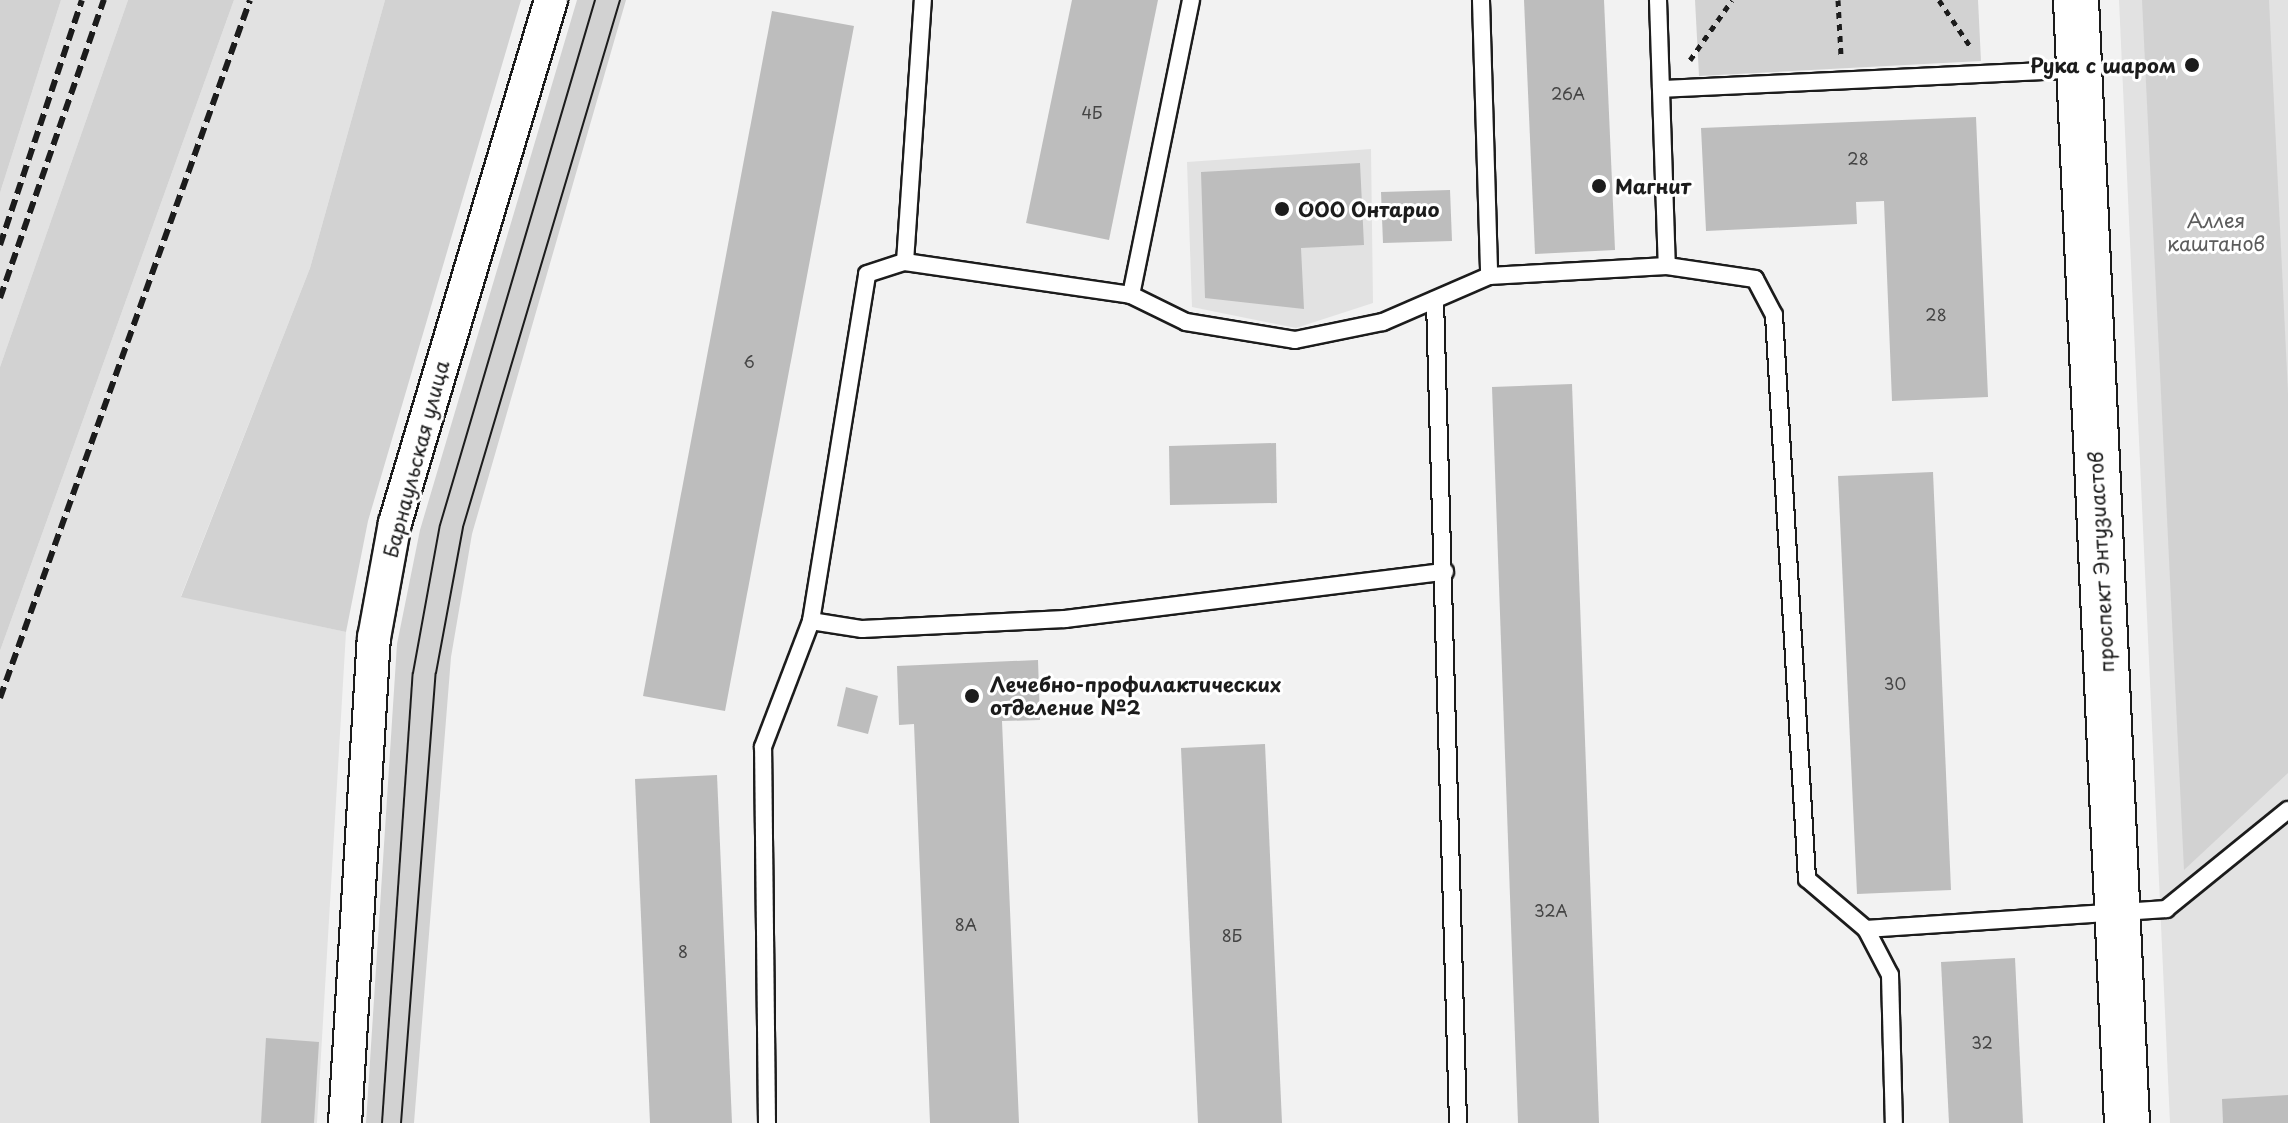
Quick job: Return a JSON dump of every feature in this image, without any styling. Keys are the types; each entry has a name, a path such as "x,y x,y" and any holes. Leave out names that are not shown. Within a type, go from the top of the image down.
{"main road":[{"name":"проспект Энтузиастов","path":"2076,0 2127,1123"}],"street":[{"name":"Барнаульская улица","path":"345,1123 374,638 395,523 551,0"}],"lane":[{"path":"905,262 923,0"},
{"path":"1131,295 1191,0"},
{"path":"1481,0 1489,276"},
{"path":"1658,0 1667,266"},
{"path":"1661,89 2079,69"},
{"path":"767,1123 763,747 811,621 867,274 905,262 1131,295 1186,322 1295,340 1383,322 1489,276 1667,266 1755,279 1774,315 1807,879 1866,929 1890,975 1894,1123"},
{"path":"1435,300 1458,1123"},
{"path":"811,621 862,629 1065,619 1445,572"},
{"path":"1866,929 2117,916 2166,909 2288,810"}],"path":[{"path":"1661,89 1689,62 1732,0"},
{"path":"1838,0 1842,80"},
{"path":"1939,0 1988,73"}],"shaded area":[{"path":"61,0 128,0 0,367 0,193"},
{"path":"234,0 385,0 310,268 181,596 346,632 317,1123 0,1123 0,651"},
{"name":"Аллея каштанов","path":"2119,0 2288,0 2288,1123 2170,1123"},
{"name":"ООО Онтарио","path":"1371,149 1373,303 1296,328 1192,307 1187,162"}],"green space":[{"path":"0,0 61,0 0,193"},
{"path":"128,0 234,0 0,651 0,367"},
{"path":"385,0 521,0 368,521 346,632 181,597 310,268"},
{"path":"577,0 626,0 472,534 451,657 414,1123 366,1123 397,644 420,530"},
{"path":"1695,0 1978,0 1981,61 1699,76"},
{"name":"Аллея каштанов","path":"2142,0 2269,0 2288,393 2288,773 2184,870"}],"building":[{"path":"1072,0 1158,0 1109,240 1026,223"},
{"path":"1524,0 1604,0 1615,250 1535,254"},
{"path":"772,11 854,26 725,711 643,696"},
{"path":"1976,117 1988,397 1892,401 1884,201 1856,202 1857,224 1706,231 1701,128"},
{"name":"ООО Онтарио","path":"1360,163 1364,245 1301,248 1304,309 1205,298 1201,172"},
{"path":"1450,190 1452,241 1383,243 1381,192"},
{"path":"1572,384 1599,1123 1518,1123 1492,387"},
{"path":"1276,443 1277,503 1170,505 1169,446"},
{"path":"1933,472 1951,890 1857,894 1838,476"},
{"path":"1038,660 1040,720 1002,721 1019,1123 930,1123 914,724 899,725 897,666"},
{"path":"846,687 878,696 868,734 837,726"},
{"path":"1265,744 1282,1123 1198,1123 1181,748"},
{"path":"717,775 732,1123 650,1123 635,779"},
{"path":"2015,958 2023,1123 1949,1123 1941,962"},
{"path":"266,1038 319,1042 314,1123 261,1123"},
{"path":"2288,1095 2288,1123 2223,1123 2222,1099"}],"tram line":[{"path":"382,1123 413,673 440,525 595,0"},
{"path":"401,1123 436,673 463,527 620,0"}],"railway":[{"path":"0,245 82,0"},
{"path":"0,298 104,0"},
{"path":"0,698 250,0"}],"place":[{"name":"Рука с шаром","path":"2192,65"},
{"name":"Магнит","path":"1599,186"},
{"name":"ООО Онтарио","path":"1282,209"},
{"name":"Лечебно-профилактических отделение №2","path":"972,696"}]}
